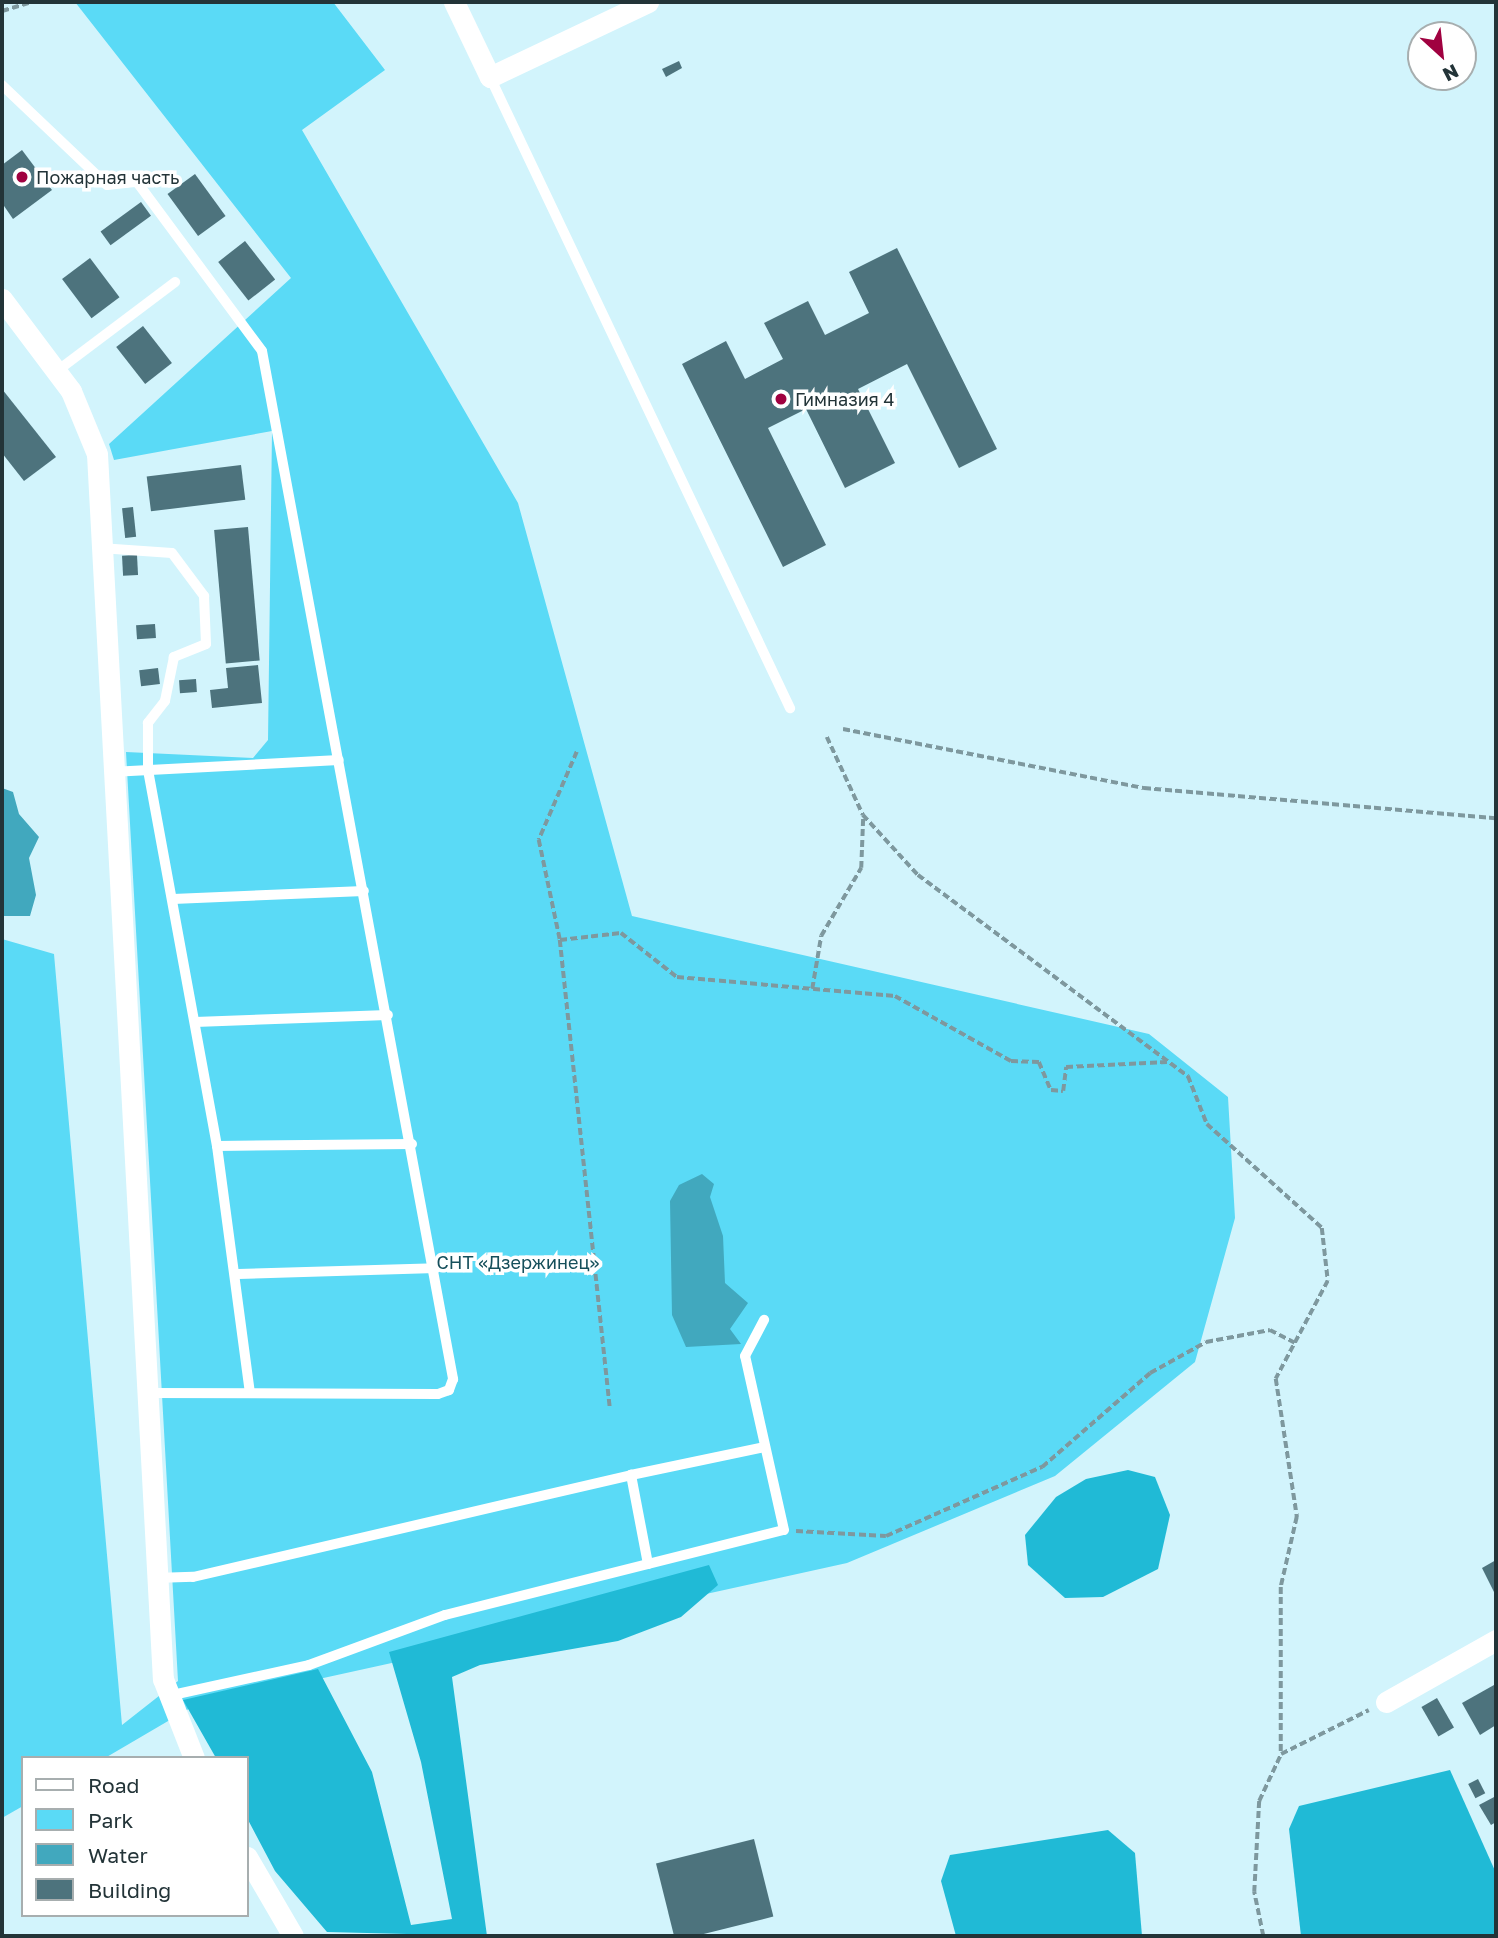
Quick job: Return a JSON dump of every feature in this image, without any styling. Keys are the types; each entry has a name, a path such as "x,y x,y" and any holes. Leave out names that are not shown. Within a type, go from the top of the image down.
{"street":[{"path":"454,2 490,78 648,2"},
{"path":"2,299 57,371 93,437 155,1578 166,1696 193,1756"},
{"path":"1387,1702 1496,1640"},
{"path":"248,1859 293,1936"}],"lane":[{"path":"490,78 790,708"},
{"path":"2,85 107,185 137,182 262,351 436,1268 453,1379 449,1390 146,1392"},
{"path":"57,371 175,282"},
{"path":"100,548 172,553 204,596 206,644 174,657 165,701 148,723 148,769 218,1146 238,1274 250,1393"},
{"path":"110,772 339,760"},
{"path":"173,899 364,891"},
{"path":"195,1022 388,1015"},
{"path":"218,1146 412,1144"},
{"path":"238,1274 436,1268"},
{"path":"166,1696 309,1665 446,1615 784,1530 745,1356 764,1320"},
{"path":"155,1578 193,1577 631,1475 765,1447"},
{"path":"631,1475 648,1564"}],"path":[{"path":"2,11 30,2"},
{"path":"844,729 1144,788 1496,818"},
{"path":"827,737 863,816 918,875 1188,1076 1207,1124 1322,1228 1328,1281 1276,1379 1297,1517 1281,1587 1280,1754 1259,1801 1254,1892 1263,1936"},
{"path":"577,752 539,839 560,940 610,1406"},
{"path":"812,989 821,936 861,868 863,816"},
{"path":"560,940 621,933 677,977 895,996 1011,1062 1039,1062 1051,1090 1063,1091 1066,1067 1169,1062"},
{"path":"784,1530 886,1536 1042,1467 1150,1373 1206,1342 1270,1330 1295,1343"},
{"path":"1280,1754 1387,1702"}],"green space":[{"name":"СНТ «Дзержинец»","path":"75,2 333,2 385,70 302,130 518,503 632,916 1149,1034 1228,1097 1235,1218 1195,1362 1055,1476 847,1563 192,1707 108,1756 21,1756 21,1807 2,1818 2,939 54,954 122,1725 178,1681 126,752 253,758 268,740 272,431 114,460 109,444 291,278"}],"shaded area":[{"path":"1128,1470 1155,1477 1170,1515 1158,1569 1103,1597 1065,1598 1028,1565 1025,1535 1056,1497 1086,1479"},
{"path":"709,1565 718,1585 681,1617 618,1641 480,1665 452,1677 487,1936 327,1932 275,1871 248,1820 248,1756 215,1756 183,1700 318,1669 372,1772 411,1925 452,1919 421,1762 389,1652"},
{"path":"1450,1770 1496,1873 1496,1936 1301,1936 1289,1829 1299,1806"},
{"path":"1108,1830 1135,1853 1142,1936 956,1936 941,1881 950,1855"}],"water":[{"path":"2,788 13,792 19,814 39,837 29,858 36,895 30,916 2,916"},
{"path":"702,1174 714,1184 710,1197 723,1236 725,1283 748,1303 730,1329 741,1344 686,1347 672,1315 670,1201 679,1185"}],"building":[{"path":"679,61 682,68 666,77 662,69"},
{"name":"Пожарная часть","path":"22,150 52,190 13,219 2,203 2,165"},
{"path":"195,174 226,216 198,236 167,194"},
{"path":"141,202 151,216 111,245 101,231"},
{"path":"245,241 275,280 248,301 218,262"},
{"name":"Гимназия 4","path":"897,248 997,449 959,468 907,364 858,389 895,463 845,488 806,409 768,428 826,545 783,567 682,364 726,341 745,379 783,359 764,323 808,301 825,335 869,313 849,272"},
{"path":"90,258 119,297 92,318 62,279"},
{"path":"143,326 172,363 145,384 116,347"},
{"path":"2,389 56,457 24,481 2,453"},
{"path":"241,465 245,500 151,511 147,477"},
{"path":"133,507 136,537 125,538 122,508"},
{"path":"248,527 260,660 226,663 214,530"},
{"path":"137,555 138,575 123,576 122,556"},
{"path":"155,624 156,638 137,639 136,625"},
{"path":"258,665 262,703 212,708 210,690 228,688 226,668"},
{"path":"158,668 160,684 141,686 139,670"},
{"path":"196,679 197,692 180,693 179,680"},
{"path":"1496,1560 1496,1596 1482,1568"},
{"path":"1494,1685 1496,1725 1480,1735 1462,1703"},
{"path":"1437,1698 1454,1727 1438,1736 1421,1707"},
{"path":"1478,1779 1485,1793 1475,1798 1468,1784"},
{"path":"1496,1796 1496,1822 1491,1825 1479,1805"},
{"path":"754,1839 773,1917 696,1936 674,1936 656,1863"}],"place":[{"name":"Пожарная часть","path":"22,177"},
{"name":"Гимназия 4","path":"781,399"}]}
